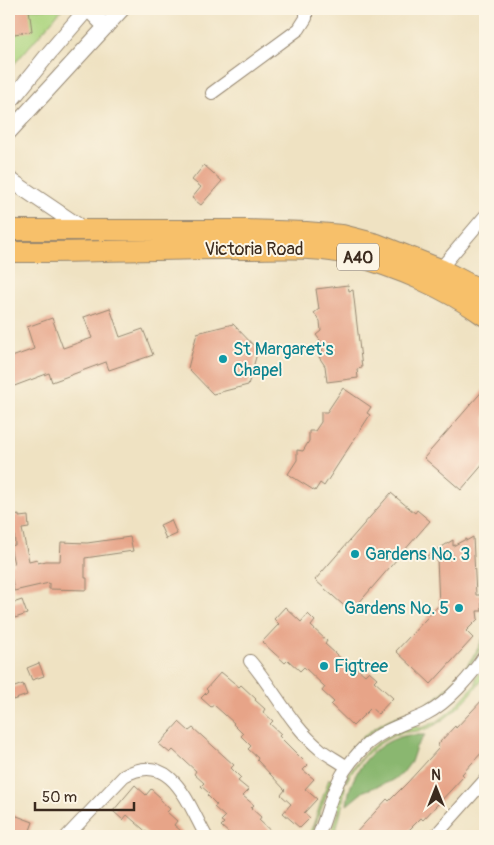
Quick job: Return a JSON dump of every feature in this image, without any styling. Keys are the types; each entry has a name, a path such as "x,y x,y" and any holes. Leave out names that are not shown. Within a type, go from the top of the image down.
{"highway":[{"name":"Victoria Road","path":"9,230 244,230 342,235 377,244 440,269 475,286 485,294"},
{"name":"Victoria Road","path":"9,252 219,248 318,250 350,254 388,266 432,285 472,306 485,316"}],"street":[{"path":"9,103 88,9 106,27"},
{"path":"9,132 122,9"},
{"path":"212,93 299,29 306,18 306,9"},
{"path":"9,179 83,229"},
{"path":"440,269 485,216"},
{"path":"318,836 335,789 347,766 365,746 382,733 438,707 454,692 485,655"},
{"path":"250,661 262,674 296,724 321,749 347,766"},
{"path":"67,836 124,776 131,772 148,769 164,773 177,783 206,836"},
{"path":"435,836 485,780"}],"green space":[{"path":"9,9 62,9 9,70"},
{"path":"485,633 478,652 463,674 434,702 379,727 349,751 365,735 382,723 424,706 442,693 468,663"},
{"path":"485,667 482,679 476,688 447,717 430,727 399,734 382,742 364,757 345,781 349,772 369,749 386,737 412,726 422,728 438,721 452,710 476,684 476,677"},
{"path":"409,735 425,735 416,747 411,762 402,774 389,782 364,791 347,805 353,781 366,760 385,744"},
{"path":"329,779 332,780 311,836 308,836 314,823"},
{"path":"343,785 345,786 339,818 333,836 330,836 339,811 336,805"}],"building":[{"path":"29,9 32,31 9,35 9,10"},
{"path":"204,165 222,181 201,205 192,198 201,187 192,180"},
{"path":"348,285 349,291 353,290 362,368 357,369 358,378 327,382 325,366 319,357 323,354 322,343 316,335 321,331 320,321 314,313 319,309 316,289"},
{"path":"110,308 120,337 143,329 153,355 109,370 106,362 52,382 49,373 9,388 9,358 34,349 27,327 52,318 63,348 92,338 84,317"},
{"name":"St Margaret's Chapel","path":"233,324 258,350 248,385 213,394 188,368 197,333"},
{"path":"343,388 371,407 367,413 370,415 324,486 320,483 315,491 288,474 297,460 297,450 303,451 309,441 309,431 315,431 321,422 321,412 327,412"},
{"path":"485,388 485,462 461,490 424,458"},
{"name":"Gardens No. 3","path":"391,493 415,513 417,510 430,521 351,612 315,580"},
{"path":"19,515 19,517 28,516 29,528 22,529 29,561 37,559 38,563 60,561 61,542 87,543 130,537 133,551 85,558 87,590 49,589 49,583 14,591 9,565 14,564 10,546 15,545 13,516"},
{"path":"171,520 177,534 166,539 160,525"},
{"name":"Gardens No. 5","path":"473,537 476,595 481,595 482,611 477,611 478,619 466,631 473,638 431,684 396,651 439,605 437,558 424,558 453,540 453,546"},
{"path":"22,600 27,614 15,618 10,604"},
{"name":"Figtree","path":"285,607 301,622 308,614 315,621 311,626 327,641 325,644 347,664 350,662 365,675 369,671 377,678 374,681 393,698 378,714 371,708 353,726 331,705 334,702 322,691 325,687 304,667 300,671 288,660 285,663 262,642 279,624 274,619"},
{"path":"39,663 44,676 32,680 27,668"},
{"path":"221,672 239,687 241,685 256,699 265,709 263,712 273,721 270,724 281,734 279,736 308,765 303,770 314,779 305,789 317,799 304,813 310,818 300,828 283,813 291,804 281,795 285,790 248,749 251,746 241,736 243,734 214,705 211,707 201,698 208,691 206,689"},
{"path":"23,684 27,695 13,700 9,689"},
{"path":"485,697 485,749 462,774 464,776 423,820 421,818 403,836 353,836 387,799 389,801 407,783 439,748 439,743"},
{"path":"179,722 189,731 193,728 234,765 231,768 241,778 238,781 249,790 243,796 254,805 251,808 261,817 259,820 276,836 232,836 221,826 224,823 221,821 225,817 214,807 217,805 207,795 209,793 201,786 204,783 194,774 196,771 173,750 170,753 159,744"},
{"path":"135,785 146,795 151,789 161,798 160,800 170,809 167,812 177,821 174,825 187,836 151,836 127,815 123,820 113,811"},
{"path":"9,813 33,822 28,836 9,836"}],"place":[{"name":"St Margaret's Chapel","path":"223,359"},
{"name":"Gardens No. 3","path":"355,554"},
{"name":"Gardens No. 5","path":"459,608"},
{"name":"Figtree","path":"324,666"}]}
